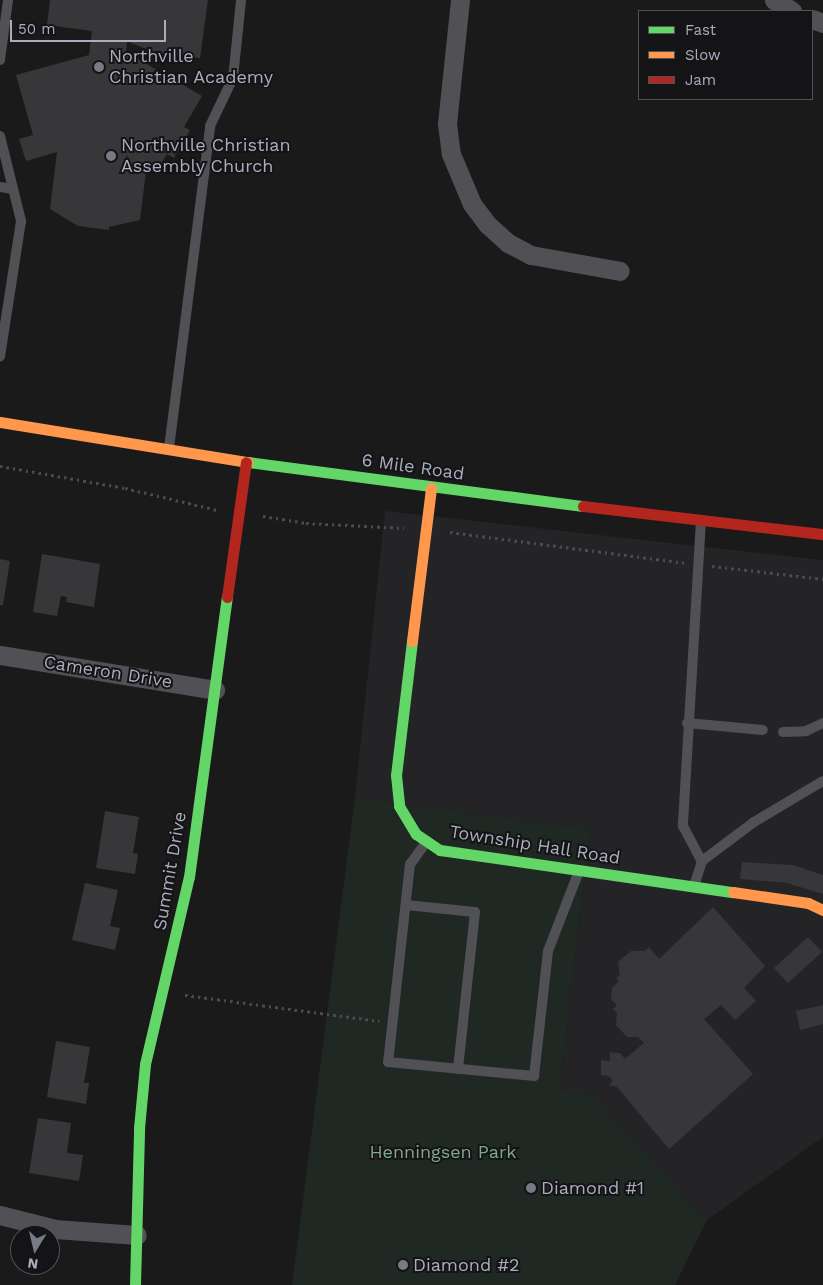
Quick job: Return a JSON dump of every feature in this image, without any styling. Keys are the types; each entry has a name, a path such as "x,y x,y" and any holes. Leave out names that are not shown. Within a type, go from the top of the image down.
{"street":[{"path":"460,0 447,123 451,154 472,204 488,226 508,243 531,255 620,271"},
{"path":"774,0 790,10"},
{"name":"6 Mile Road","path":"0,422 246,462 431,488 823,534"},
{"name":"Summit Drive","path":"135,1285 138,1128 145,1064 189,877 246,462"},
{"name":"Township Hall Road","path":"431,488 396,775 399,806 416,834 440,850 808,903 823,910"},
{"name":"Cameron Drive","path":"0,655 216,690"},
{"path":"0,1215 55,1229 137,1235"}],"lane":[{"path":"0,60 8,0"},
{"path":"169,450 210,126 233,78 241,0"},
{"path":"0,136 21,221 0,356"},
{"path":"0,187 13,189"},
{"path":"702,520 683,826 702,861"},
{"path":"688,723 763,730"},
{"path":"783,732 806,731 823,723"},
{"path":"694,887 702,861 754,822 823,781"},
{"path":"427,841 410,864 388,1062 534,1076 548,951 580,870"},
{"path":"406,905 475,912 458,1069"}],"path":[{"path":"161,992 392,1023"}],"shaded area":[{"path":"385,511 823,560 823,1137 707,1220 592,1093 560,1090 590,829 355,797"}],"green space":[{"name":"Henningsen Park","path":"355,797 590,829 560,1090 592,1093 707,1220 675,1285 292,1285"}],"building":[{"path":"50,0 208,0 200,58 153,52 127,41 126,52 202,96 184,127 190,130 174,158 167,154 158,169 147,163 140,220 109,227 109,230 78,226 50,209 57,152 26,161 19,139 33,135 16,75 89,55 92,31 47,25"},
{"path":"42,554 100,564 94,607 66,602 67,597 61,596 57,616 33,612"},
{"path":"0,559 10,561 3,605 0,605"},
{"path":"105,811 139,817 133,853 138,854 135,874 96,868"},
{"path":"742,862 793,865 823,875 823,894 787,883 740,879"},
{"path":"85,883 118,890 110,926 120,928 115,950 72,940"},
{"path":"713,907 765,966 744,988 756,1001 735,1020 721,1005 704,1019 753,1074 669,1149 617,1087 609,1085 613,1081 609,1076 601,1075 601,1060 610,1061 610,1052 620,1053 625,1059 644,1043 638,1037 627,1037 616,1025 617,1013 613,1009 617,1005 611,999 612,988 619,981 616,978 620,975 618,962 631,951 645,951 649,947 659,959"},
{"path":"808,937 822,952 788,983 774,968"},
{"path":"823,1005 823,1024 800,1030 796,1011"},
{"path":"56,1041 90,1047 84,1083 89,1083 86,1104 47,1097"},
{"path":"38,1118 71,1123 67,1153 83,1155 79,1181 29,1173"}],"traffic: fast":[{"path":"248,462 583,506"},
{"path":"135,1285 139,1128 145,1064 189,877 227,597"},
{"path":"412,641 396,775 399,806 416,834 440,850 733,892"}],"traffic: slow":[{"path":"0,422 248,462"},
{"path":"412,641 431,488"},
{"path":"733,892 808,903 823,910"}],"traffic: jam":[{"path":"227,597 246,462"},
{"path":"583,506 823,534"}],"place":[{"name":"Northville Christian Academy","path":"99,67"},
{"name":"Northville Christian Assembly Church","path":"111,156"},
{"name":"Diamond #1","path":"531,1188"},
{"name":"Diamond #2","path":"403,1265"}]}
